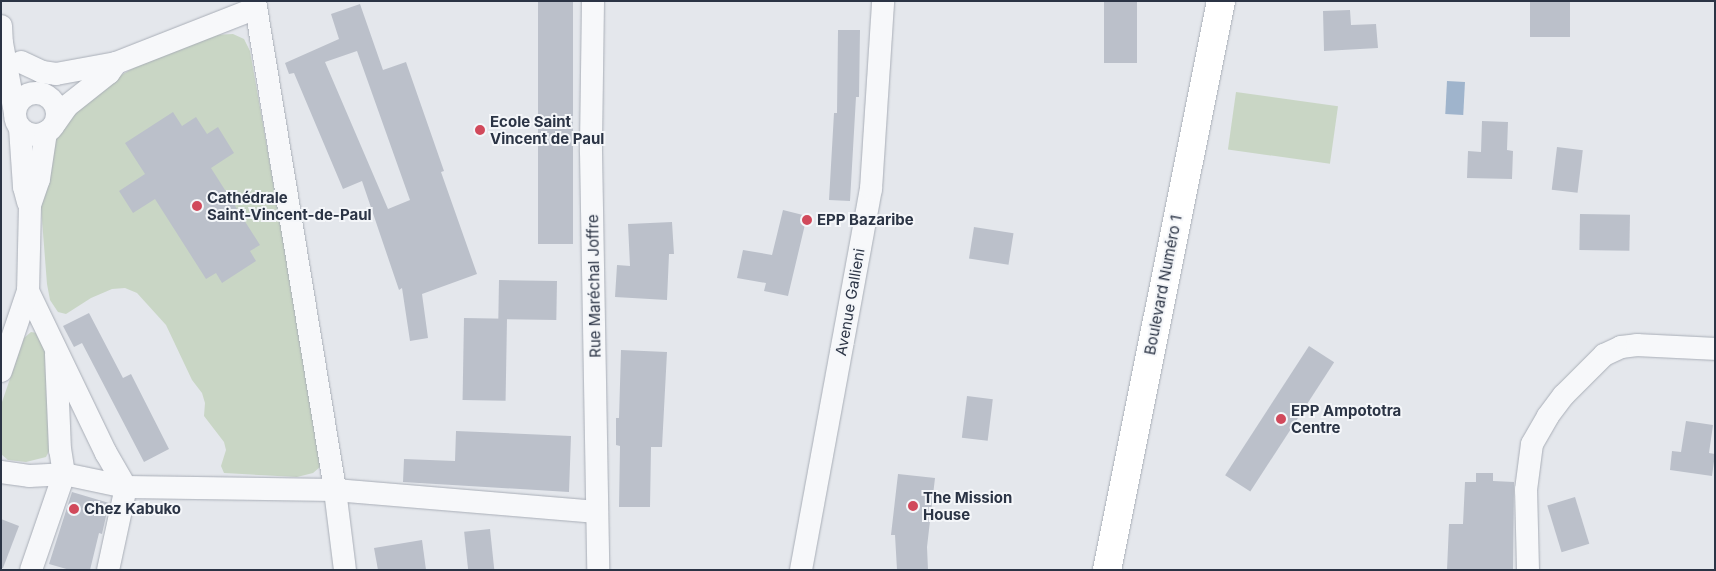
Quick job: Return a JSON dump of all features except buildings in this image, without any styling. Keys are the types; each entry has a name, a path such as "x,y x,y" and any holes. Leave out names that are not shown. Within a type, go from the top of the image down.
{"main road":[{"name":"Boulevard Numéro 1","path":"1107,570 1220,1"}],"street":[{"name":"Rue Maréchal Joffre","path":"593,1 592,152 598,570"},
{"name":"Avenue Gallieni","path":"801,570 871,189 883,1"},
{"path":"21,62 42,72 56,74 116,63 255,5 335,490 345,570"},
{"path":"1,370 28,291 30,205 39,179 51,127 57,116 54,103 42,93 21,62 11,40 2,28"},
{"path":"2,28 2,43 18,120 24,187 30,205"},
{"path":"18,120 33,135 51,127 67,106 109,73 116,63"},
{"path":"18,120 23,97 42,93 73,72"},
{"path":"28,291 106,453 126,487 108,570"},
{"path":"1528,570 1526,490 1532,444 1548,416 1564,395 1604,354 1621,347 1637,345 1715,349"},
{"path":"31,570 64,474 60,450 56,347"},
{"path":"1,472 30,476 64,474 126,487 335,490 597,512"}],"green space":[{"path":"233,34 244,39 250,51 321,452 320,467 313,473 297,477 224,473 221,466 226,450 224,442 204,416 205,403 202,393 192,380 166,325 137,293 125,288 112,289 91,298 66,314 58,312 50,300 47,284 41,207 52,145 67,121 105,84 146,61 213,35"},
{"path":"1236,92 1338,106 1330,164 1228,149"},
{"path":"31,332 37,333 42,339 45,352 49,451 46,457 26,462 8,460 1,454 1,405 24,338"}],"water":[{"path":"1447,81 1465,82 1463,115 1445,114"}],"place":[{"name":"Ecole Saint Vincent de Paul","path":"480,130"},
{"name":"Cathédrale Saint-Vincent-de-Paul","path":"197,206"},
{"name":"EPP Bazaribe","path":"807,220"},
{"name":"EPP Ampototra Centre","path":"1281,419"},
{"name":"The Mission House","path":"913,506"},
{"name":"Chez Kabuko","path":"74,509"}]}
